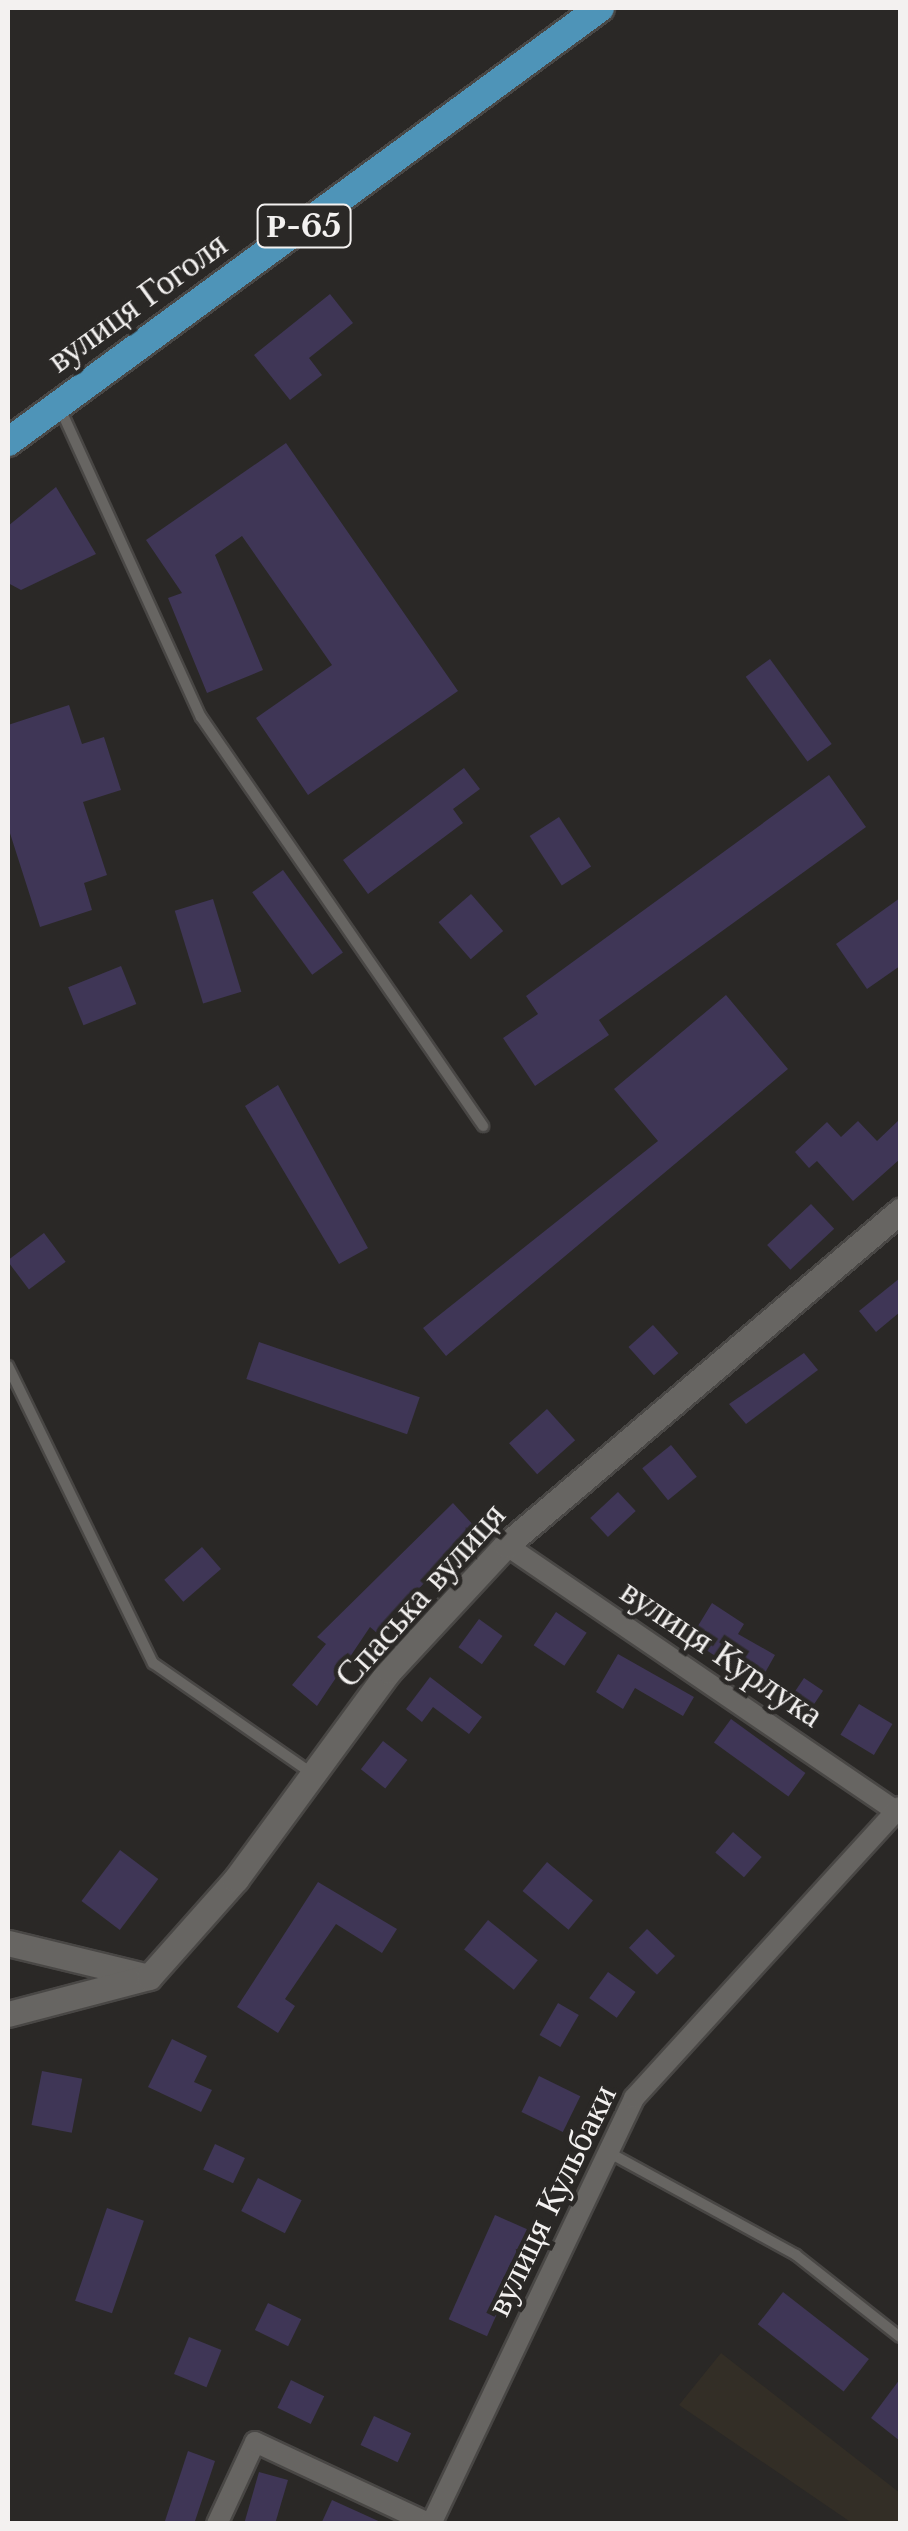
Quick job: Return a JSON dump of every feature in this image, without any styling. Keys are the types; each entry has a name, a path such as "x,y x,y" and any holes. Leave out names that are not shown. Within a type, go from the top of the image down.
{"main road":[{"name":"вулиця Гоголя","path":"8,442 600,8"}],"street":[{"name":"Спаська вулиця","path":"149,1977 314,1774 389,1671 506,1546 900,1211"},
{"name":"вулиця Курлука","path":"506,1546 899,1811"},
{"name":"вулиця Кульбаки","path":"431,2524 634,2098 899,1811"},
{"path":"8,1943 149,1977"},
{"path":"8,2014 149,1977"},
{"path":"217,2524 254,2442 431,2524"}],"lane":[{"path":"59,405 201,717 483,1126"},
{"path":"8,1366 153,1663 314,1774"},
{"path":"608,2152 796,2255 900,2337"}],"shaded area":[{"path":"721,2353 900,2493 900,2523 852,2523 679,2405"}],"building":[{"path":"330,294 353,323 309,358 322,375 290,400 254,355"},
{"path":"286,443 458,691 308,795 256,718 332,665 242,536 215,555 263,670 207,693 168,598 182,593 146,540"},
{"path":"56,487 96,554 21,590 8,583 8,526"},
{"path":"770,659 832,744 807,762 746,677"},
{"path":"69,705 82,744 104,737 121,790 83,802 107,875 84,883 92,910 40,927 8,827 8,725"},
{"path":"464,768 480,789 453,809 463,823 368,894 343,860"},
{"path":"829,775 866,827 599,1020 609,1035 535,1086 503,1038 538,1014 526,996"},
{"path":"559,817 591,866 562,886 530,836"},
{"path":"283,870 343,953 312,975 252,892"},
{"path":"471,894 503,931 471,959 439,922"},
{"path":"900,898 900,966 867,989 836,944"},
{"path":"213,899 241,992 203,1003 175,911"},
{"path":"121,966 136,1004 84,1025 68,987"},
{"path":"726,995 788,1069 446,1356 423,1328 658,1141 614,1089"},
{"path":"278,1085 368,1248 339,1264 245,1106"},
{"path":"900,1119 900,1159 853,1201 817,1161 809,1168 795,1152 827,1122 841,1137 858,1121 877,1141"},
{"path":"811,1204 834,1229 790,1270 767,1245"},
{"path":"44,1233 66,1262 29,1289 8,1260"},
{"path":"900,1278 900,1312 876,1332 859,1311"},
{"path":"653,1325 678,1353 654,1375 628,1347"},
{"path":"259,1342 420,1397 407,1434 246,1379"},
{"path":"804,1353 818,1370 746,1424 729,1404"},
{"path":"547,1409 575,1440 537,1474 509,1443"},
{"path":"671,1445 697,1477 668,1500 642,1468"},
{"path":"618,1492 636,1511 608,1537 590,1518"},
{"path":"453,1503 476,1528 377,1633 370,1627 317,1706 292,1685 326,1644 317,1637"},
{"path":"202,1547 221,1569 183,1602 164,1580"},
{"path":"712,1603 744,1624 738,1634 775,1655 758,1685 690,1639"},
{"path":"556,1612 587,1633 564,1666 534,1645"},
{"path":"479,1619 502,1636 482,1664 458,1647"},
{"path":"618,1654 694,1697 683,1716 635,1688 623,1709 596,1692"},
{"path":"430,1677 482,1717 469,1734 433,1707 422,1722 406,1709"},
{"path":"804,1678 823,1691 810,1711 791,1698"},
{"path":"859,1704 892,1724 874,1755 840,1735"},
{"path":"731,1719 805,1773 788,1797 714,1742"},
{"path":"383,1741 407,1760 385,1788 361,1769"},
{"path":"733,1832 762,1857 744,1877 715,1852"},
{"path":"120,1850 158,1879 120,1930 81,1901"},
{"path":"547,1862 593,1901 569,1930 523,1891"},
{"path":"318,1882 397,1929 382,1953 336,1924 285,1999 295,2006 278,2033 237,2007"},
{"path":"488,1920 538,1960 514,1990 464,1950"},
{"path":"647,1929 675,1956 657,1975 629,1948"},
{"path":"608,1972 636,1992 617,2018 589,1998"},
{"path":"558,2003 579,2015 560,2047 540,2035"},
{"path":"172,2039 207,2056 194,2082 212,2090 201,2112 148,2087"},
{"path":"42,2071 82,2079 72,2133 32,2125"},
{"path":"539,2076 580,2096 563,2132 521,2112"},
{"path":"215,2144 245,2158 233,2183 203,2169"},
{"path":"258,2178 302,2200 285,2233 241,2211"},
{"path":"107,2208 144,2221 112,2313 75,2301"},
{"path":"495,2215 533,2232 487,2336 449,2319"},
{"path":"783,2292 869,2359 844,2391 758,2324"},
{"path":"268,2303 301,2319 288,2346 255,2330"},
{"path":"189,2337 221,2350 206,2387 174,2374"},
{"path":"900,2379 900,2441 871,2418"},
{"path":"291,2380 324,2396 311,2424 277,2408"},
{"path":"374,2416 411,2433 398,2462 360,2445"},
{"path":"188,2451 215,2461 194,2524 164,2524"},
{"path":"259,2472 288,2480 275,2524 244,2524"},
{"path":"332,2500 385,2524 321,2524"}]}
